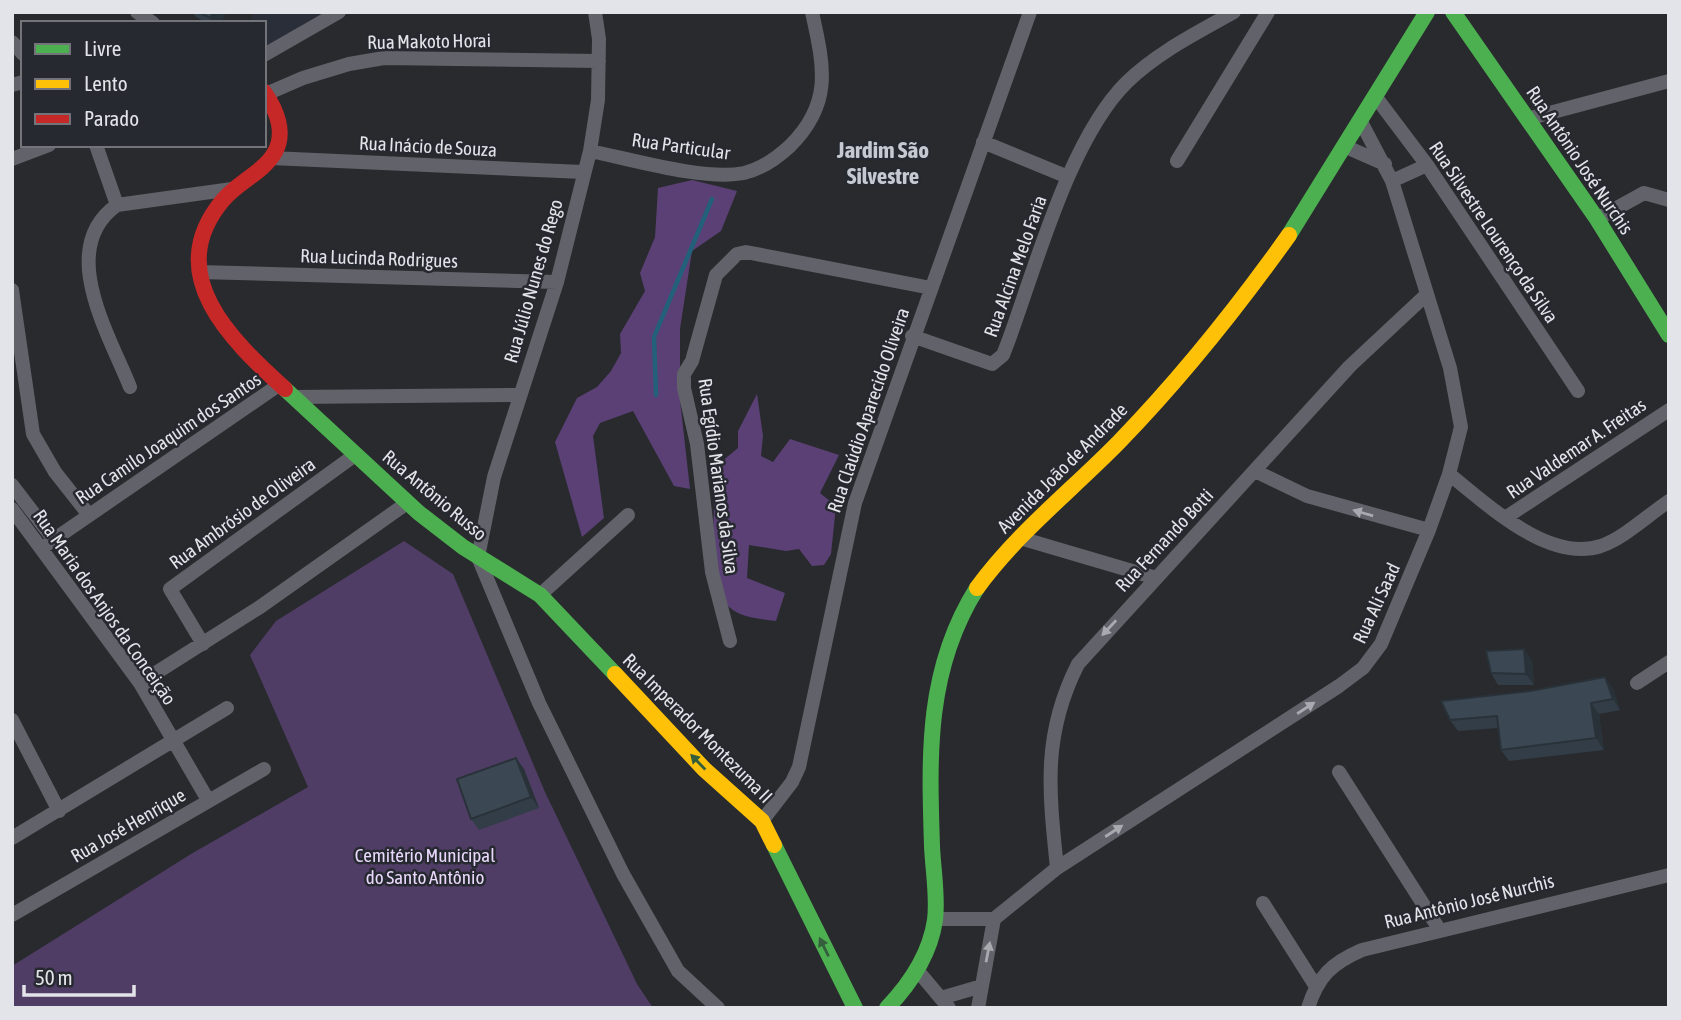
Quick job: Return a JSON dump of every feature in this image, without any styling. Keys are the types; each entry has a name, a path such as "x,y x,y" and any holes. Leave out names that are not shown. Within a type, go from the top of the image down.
{"street":[{"path":"266,54 339,12"},
{"name":"Rua Júlio Nunes do Rego","path":"478,557 494,477 557,282 590,151 598,100 599,61 595,12"},
{"name":"Rua Particular","path":"590,151 713,173 743,173 766,164 797,138 814,117 822,88 820,48 812,12"},
{"name":"Rua Claúdio Aparecido Oliveira","path":"761,821 792,782 799,767 811,721 844,542 912,336 1030,12"},
{"path":"984,142 1068,177 1097,122 1125,84 1168,50 1234,12"},
{"path":"1177,161 1268,12"},
{"name":"Avenida João de Andrade","path":"887,1008 918,971 927,950 934,919 932,745 936,699 947,646 966,604 1020,538 1122,439 1198,355 1277,249 1427,12"},
{"name":"Rua Antônio José Nurchis","path":"1453,12 1597,219 1669,335"},
{"name":"Rua Makoto Horai","path":"266,93 314,75 384,58 599,61"},
{"path":"1527,119 1669,81"},
{"path":"266,95 276,110 279,125 271,158"},
{"name":"Rua Silvestre Lourenço da Silva","path":"1375,96 1427,165 1578,391"},
{"name":"Rua Ali Saad","path":"994,919 1057,868 1363,668 1381,644 1429,530 1449,474 1458,443 1458,407 1450,368 1392,181 1360,120"},
{"path":"1344,146 1385,164"},
{"path":"12,159 44,147"},
{"path":"97,147 117,205"},
{"name":"Rua Inácio de Souza","path":"271,158 583,172"},
{"name":"Rua Antônio Russo","path":"271,158 232,189 209,220 201,246 199,272 211,308 220,322 280,384 355,455 407,503 478,557 539,703 638,903 678,971 718,1008"},
{"path":"1392,181 1427,165"},
{"name":"Rua Alcina Melo Faria","path":"912,336 992,364 997,361 1008,342 1068,177"},
{"path":"130,387 99,310 88,264 92,232 106,212 117,205 232,189"},
{"path":"1597,219 1644,193 1669,200"},
{"name":"Rua Egídio Marianos da Silva","path":"730,641 712,572 697,444 684,388 684,374 692,361 716,275 737,254 746,251 931,288"},
{"name":"Rua Lucinda Rodrigues","path":"199,272 557,282"},
{"path":"12,290 33,434 55,472 89,515"},
{"name":"Rua Fernando Botti","path":"1057,868 1050,799 1052,748 1063,694 1078,664 1350,366 1426,295"},
{"name":"Rua Camilo Joaquim dos Santos","path":"49,544 280,384"},
{"path":"294,397 520,395"},
{"name":"Rua Valdemar A. Freitas","path":"1505,518 1669,410"},
{"name":"Rua Ambrósio de Oliveira","path":"203,644 170,589 355,455"},
{"path":"1255,471 1307,495 1429,530"},
{"path":"1449,474 1505,518 1551,543 1585,549 1612,540 1669,501"},
{"path":"12,485 49,544"},
{"path":"139,683 260,607 407,503"},
{"name":"Rua Maria dos Anjos da Conceição","path":"12,509 49,544 139,683 208,800"},
{"path":"540,595 628,515"},
{"path":"1020,538 1156,578"},
{"name":"Rua Imperador Montezuma II","path":"478,557 517,577 540,595 704,769 761,821 855,1008"},
{"path":"1637,683 1669,662"},
{"path":"12,838 227,708"},
{"path":"12,720 59,811"},
{"name":"Rua José Henrique","path":"12,915 264,769"},
{"path":"1339,772 1439,929"},
{"name":"Rua Antônio José Nurchis","path":"1308,1008 1315,985 1339,960 1383,943 1669,875"},
{"path":"1263,903 1315,985"},
{"path":"934,919 994,919 978,1008"},
{"path":"918,971 945,1003 982,986"}],"shaded area":[{"path":"254,12 324,12 266,47 266,21 249,21"},
{"path":"692,180 737,191 721,231 692,251 680,329 680,400 690,489 674,486 633,411 600,423 593,436 604,518 582,537 555,442 577,398 597,387 611,371 621,353 620,334 645,291 640,273 655,237 658,188"},
{"path":"757,394 763,436 761,456 773,462 790,439 839,455 820,493 836,506 831,554 824,565 812,566 799,549 786,551 749,545 747,578 785,593 776,621 745,616 729,607 717,581 714,562 715,467 738,448 738,431"}],"green space":[{"name":"Cemitério Municipal do Santo Antônio","path":"404,541 453,574 545,792 637,984 653,1008 12,1008 12,966 191,854 308,787 250,655 276,621"}],"building":[{"path":"199,12 213,12 210,18"},
{"path":"1524,649 1526,674 1491,673 1486,651"},
{"path":"1605,677 1613,699 1591,703 1596,738 1501,750 1497,716 1450,720 1441,701 1530,691"},
{"path":"516,758 531,797 471,819 457,779"}],"waterway":[{"path":"656,395 654,337 712,199"}],"traffic: fast":[{"path":"1289,235 1427,12"},
{"path":"1453,12 1597,219 1669,335"},
{"path":"285,389 419,513 463,547 540,595 615,674"},
{"path":"887,1008 918,968 929,945 935,920 931,778 934,713 948,650 960,619 977,588"},
{"path":"774,845 855,1008"}],"traffic: slow":[{"path":"977,588 1009,549 1119,442 1164,393 1229,316 1289,235"},
{"path":"615,674 704,769 762,821 774,845"}],"traffic: jam":[{"path":"266,96 280,129 275,152 223,200 206,227 199,254 201,279 210,304 244,349 285,389"}],"district":[{"name":"Jardim São Silvestre","path":"883,163"}]}
